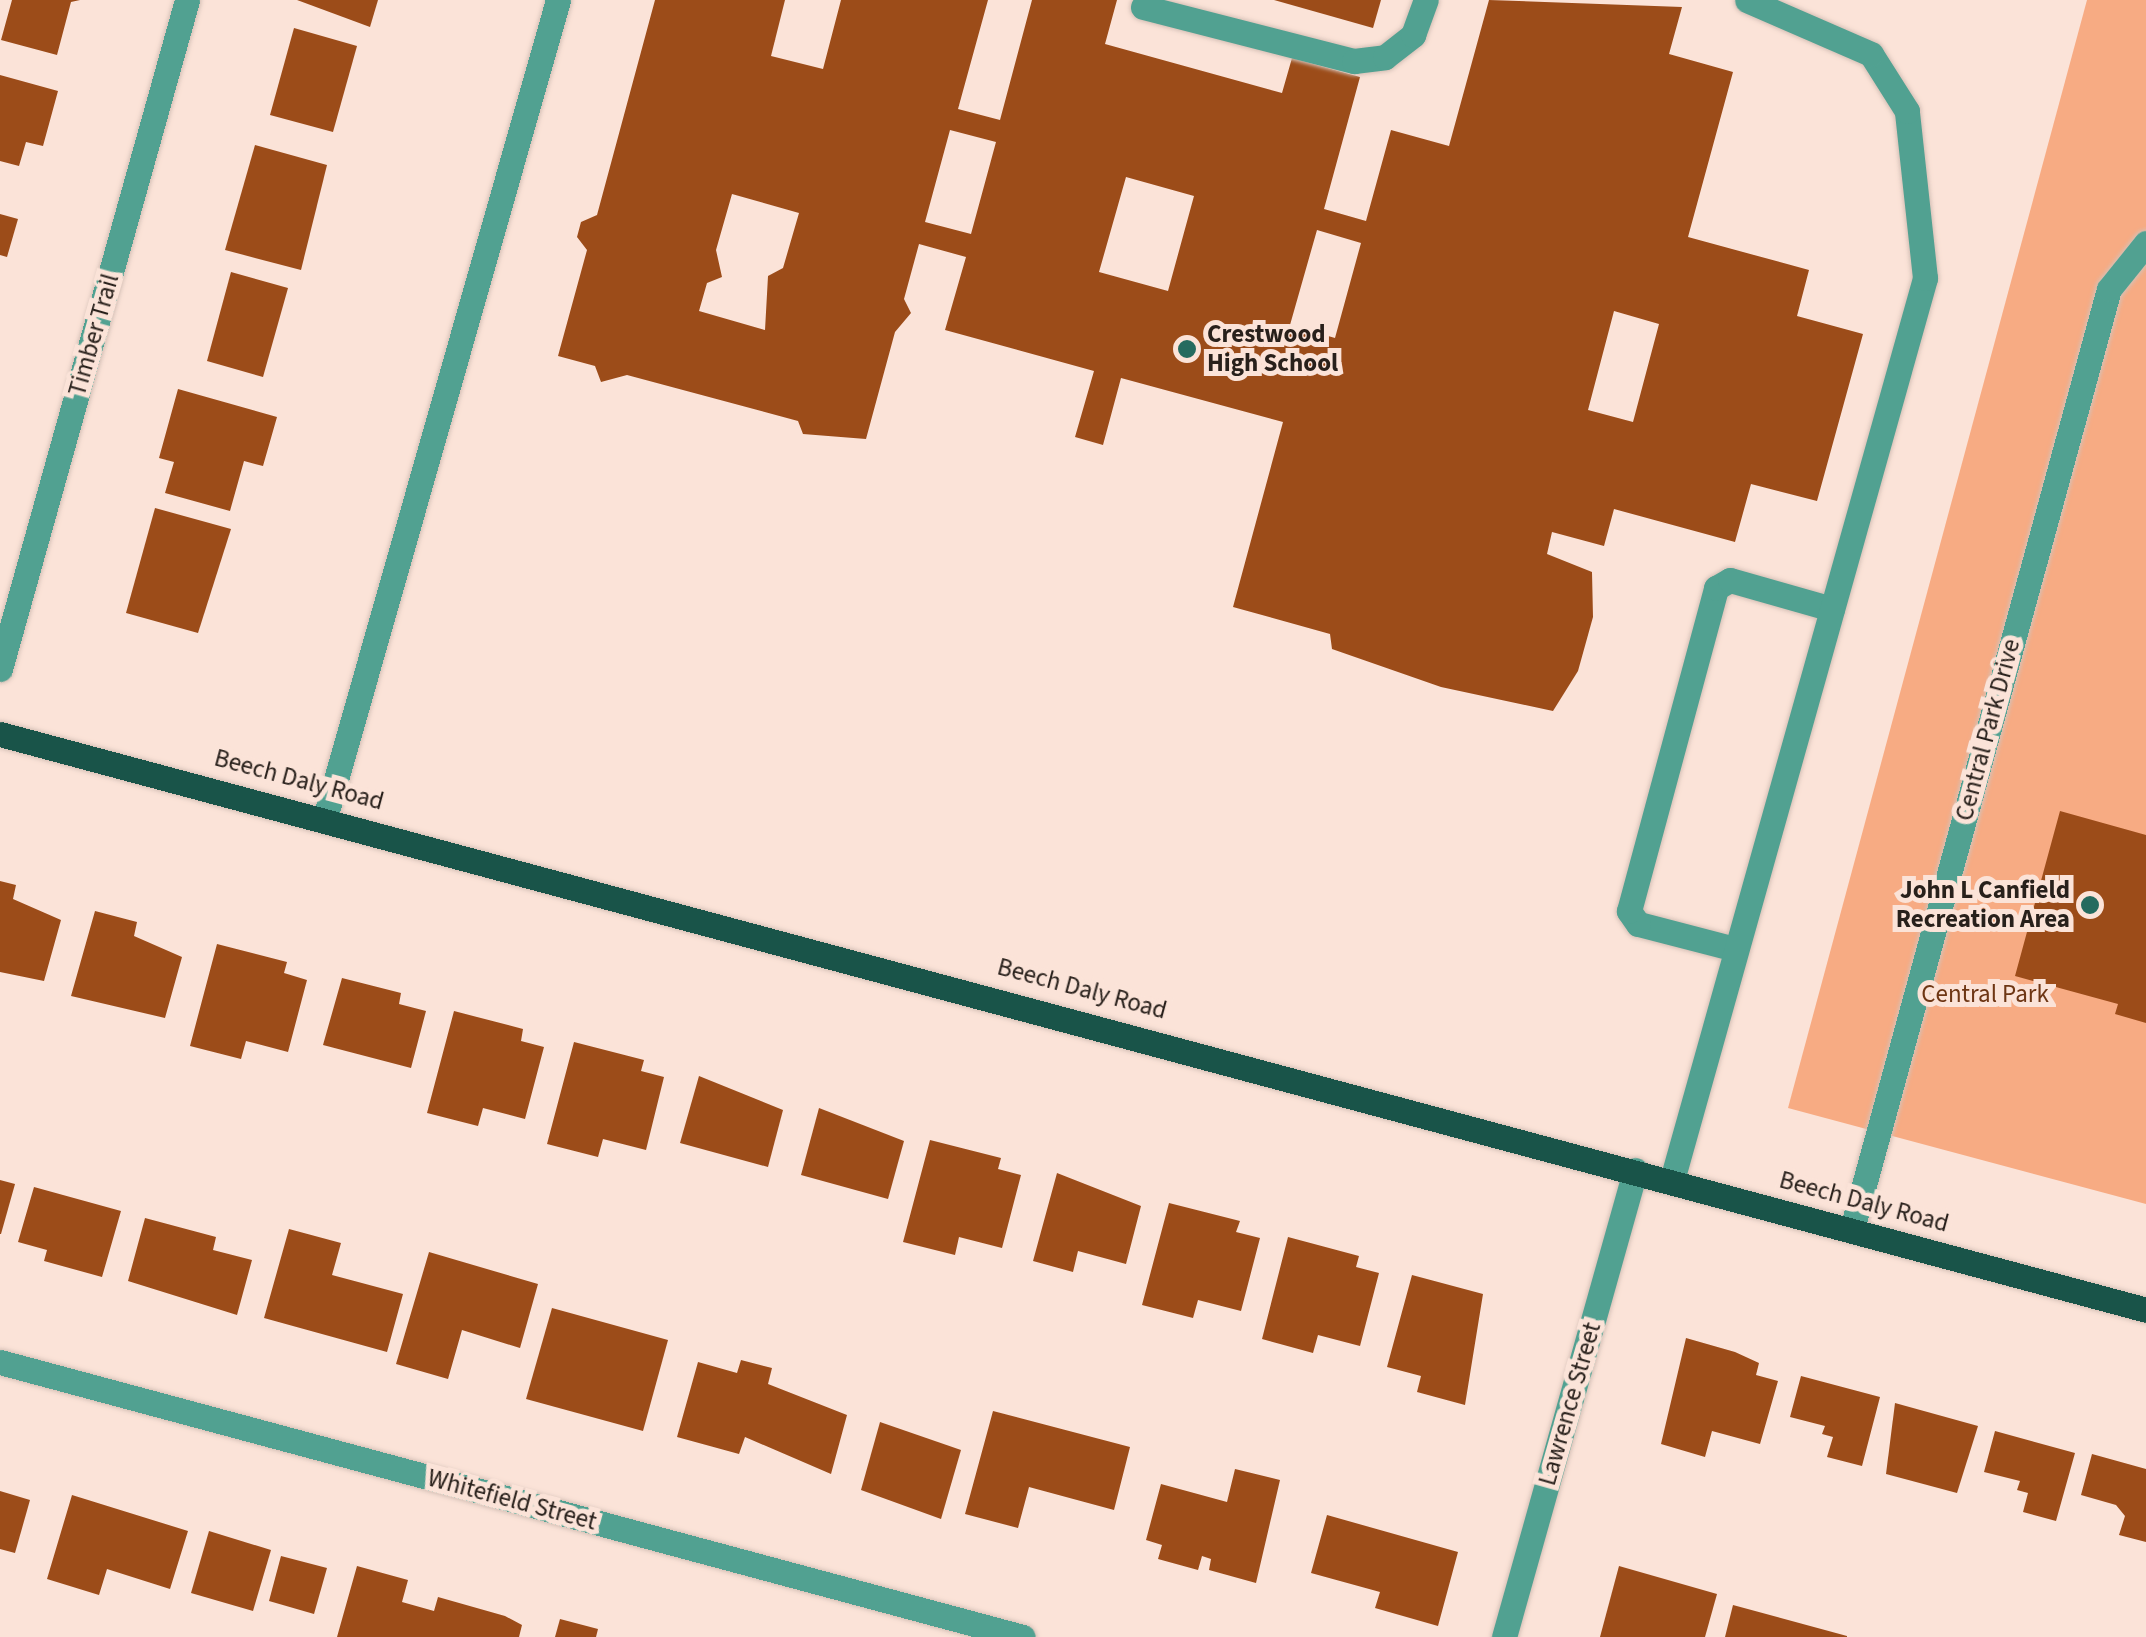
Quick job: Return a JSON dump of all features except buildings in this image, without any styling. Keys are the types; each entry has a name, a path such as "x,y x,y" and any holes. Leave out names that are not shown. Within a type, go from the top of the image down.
{"main road":[{"name":"Beech Daly Road","path":"0,734 325,818 2146,1310"}],"street":[{"name":"Timber Trail","path":"0,669 187,0"},
{"path":"325,818 558,0"},
{"path":"1143,7 1354,61 1384,57 1413,35 1426,0"},
{"path":"1672,1180 1925,278 1907,111 1870,54 1747,0"},
{"name":"Central Park Drive","path":"1852,1229 2109,288 2146,243"},
{"path":"1736,949 1638,924 1628,911 1716,588 1730,580 1832,608"},
{"name":"Lawrence Street","path":"1504,1637 1635,1170"},
{"name":"Whitefield Street","path":"0,1362 1023,1637"}],"green space":[{"name":"Central Park","path":"2087,0 2146,0 2146,1204 1788,1108"}],"place":[{"name":"Crestwood High School","path":"1187,349"},
{"name":"John L Canfield Recreation Area","path":"2090,905"}]}
